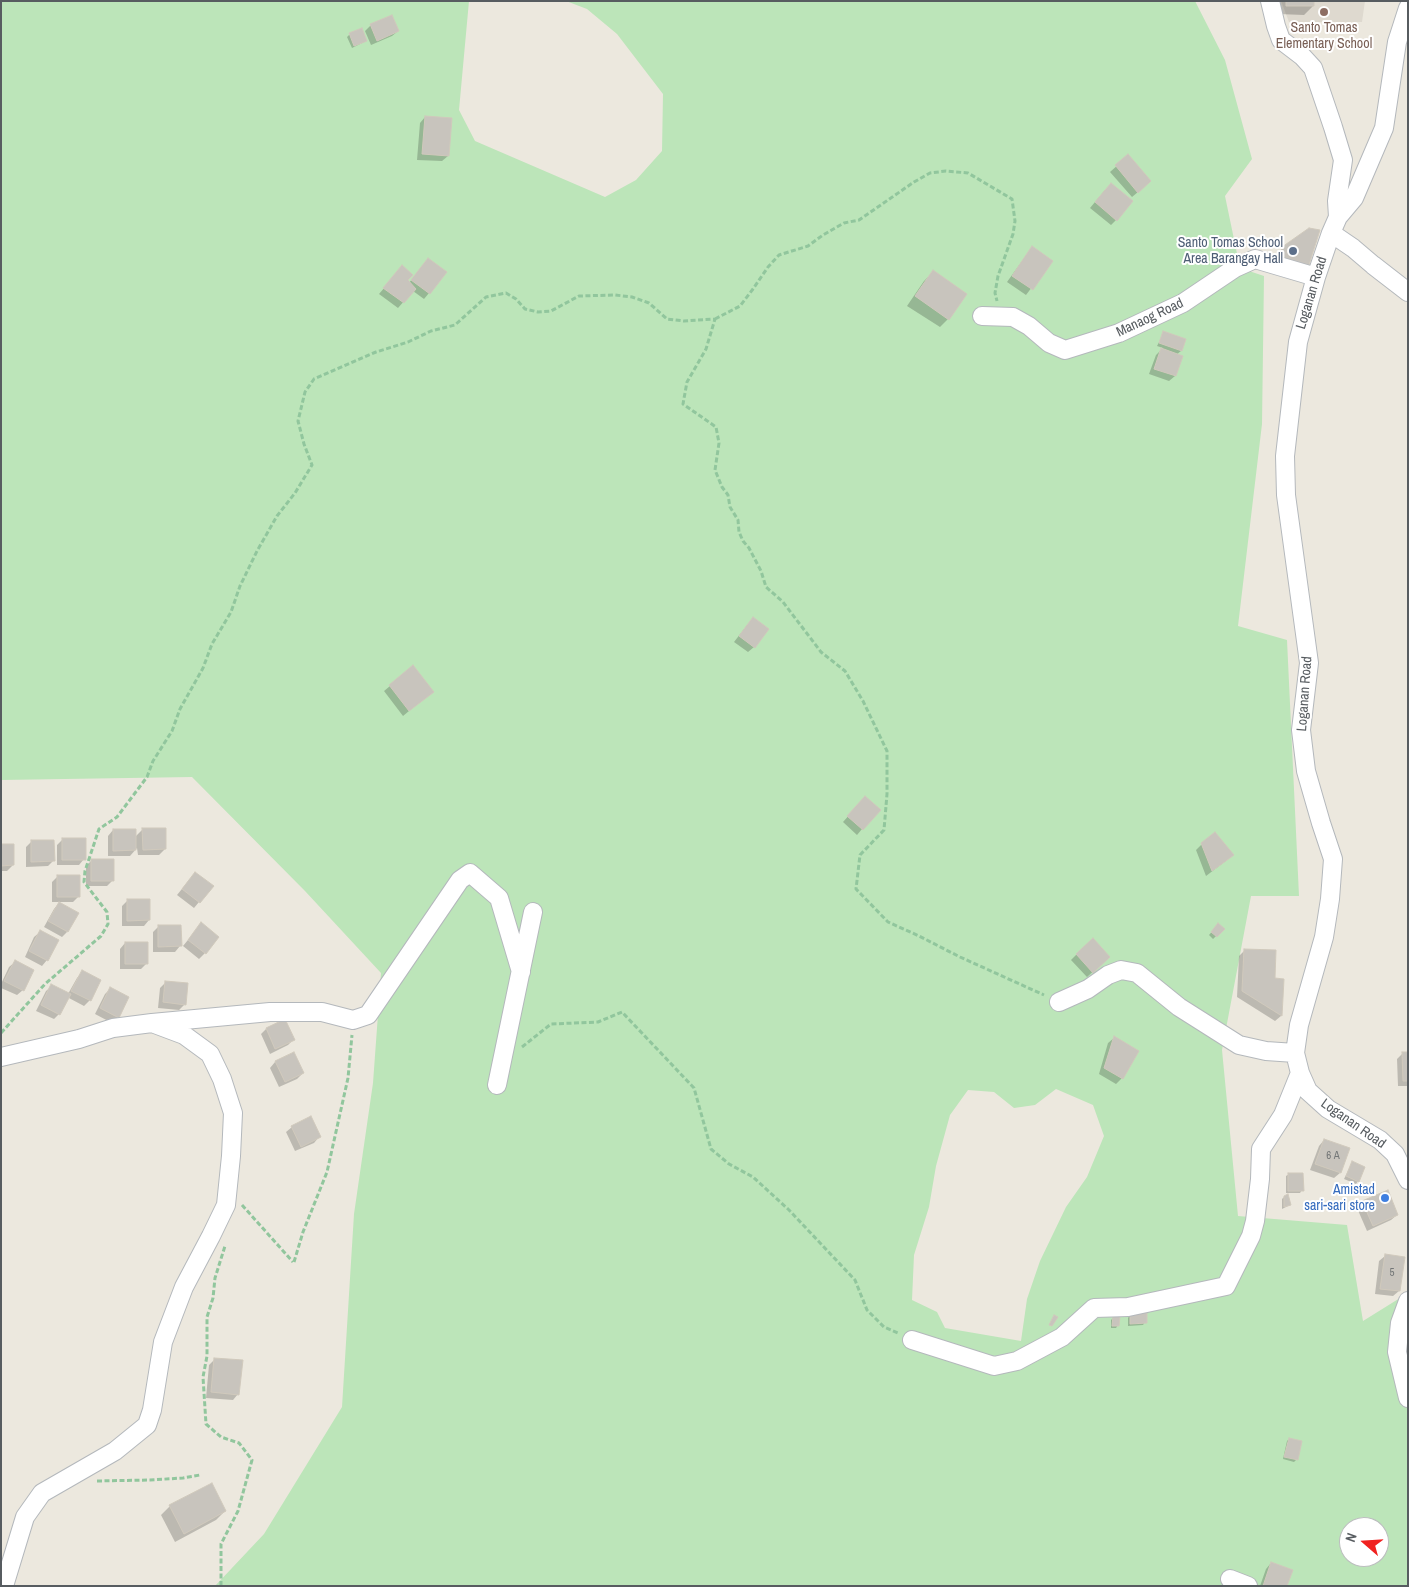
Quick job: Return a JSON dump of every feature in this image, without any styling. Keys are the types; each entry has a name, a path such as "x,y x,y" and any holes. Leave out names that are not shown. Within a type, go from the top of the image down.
{"street":[{"path":"1270,1 1276,26 1282,40 1302,56 1313,68 1343,160 1335,225 1353,248 1408,292"},
{"path":"1335,225 1354,198 1384,128 1397,42 1408,8"},
{"name":"Loganan Road","path":"1335,225 1316,277 1298,342 1285,456 1286,495 1309,662 1300,730 1306,771 1333,859 1330,899 1324,937 1299,1024 1295,1053 1300,1073 1308,1091 1328,1109 1380,1140 1395,1154 1408,1180"},
{"name":"Manaog Road","path":"982,316 1014,317 1029,326 1049,343 1065,350 1119,333 1183,303 1235,268 1255,259 1316,277"},
{"path":"1,1057 79,1039 112,1028 152,1023 270,1012 322,1012 353,1020 368,1014 460,880 470,873 499,898 521,972"},
{"path":"497,1085 533,912"},
{"path":"1058,1002 1088,989 1108,975 1121,970 1137,973 1179,1008 1239,1045 1266,1051 1295,1053"},
{"path":"4,1586 25,1517 42,1493 115,1451 147,1425 152,1410 163,1342 184,1287 226,1205 233,1113 222,1079 210,1054 184,1034 152,1023"},
{"path":"912,1340 994,1366 1018,1361 1062,1337 1094,1308 1128,1307 1226,1286 1251,1236 1255,1221 1260,1179 1261,1148 1283,1115 1300,1073"},
{"path":"1408,1301 1400,1323 1397,1352 1408,1398"},
{"path":"1230,1579 1248,1586"}],"path":[{"path":"1,1033 45,984 101,936 108,924 108,912 84,882 99,829 117,817 147,778 153,761 172,731 180,709 202,668 212,644 231,612 240,586 257,551 312,465 298,421 305,392 314,379 376,352 408,342 431,331 455,325 486,297 506,293 516,299 525,309 538,312 551,311 579,296 615,294 649,303 667,319 684,321 715,319 740,306 779,255 808,246 844,222 859,220 930,173 946,171 968,173 1012,199 1015,221 1013,234 998,276 995,293 1002,317"},
{"path":"715,319 706,349 687,382 683,404 716,427 718,443 715,470 722,487 728,495 730,507 738,520 739,532 743,541 750,548 766,587 783,602 821,652 845,670 863,701 887,751 887,794 884,830 860,855 856,889 888,922 1058,1002"},
{"path":"502,1063 551,1024 598,1022 622,1012 694,1088 711,1149 730,1164 753,1177 789,1210 855,1280 867,1310 884,1327 912,1340"},
{"path":"227,1188 294,1262 303,1232 327,1172 341,1115 348,1078 353,1020"},
{"path":"220,1586 221,1544 238,1511 252,1460 239,1443 221,1437 206,1424 203,1376 207,1356 207,1316 213,1298 215,1278 225,1249 225,1240"},
{"path":"69,1479 92,1482 183,1478 200,1475"}],"shaded area":[{"name":"Santo Tomas Elementary School","path":"1281,1 1365,1 1362,22 1289,22"}],"green space":[{"path":"1,1 469,1 459,110 475,141 605,197 636,180 662,151 663,94 617,34 587,9 566,1 1195,1 1225,60 1252,159 1225,196 1240,268 1264,276 1262,424 1238,626 1287,640 1299,896 1251,896 1222,1050 1238,1216 1347,1225 1363,1321 1408,1293 1408,1586 215,1586 264,1534 342,1407 354,1214 373,1083 381,973 305,891 192,777 1,780","holes":["1056,1089 1093,1105 1104,1136 1087,1177 1066,1207 1040,1261 1027,1299 1021,1341 945,1328 937,1312 912,1300 914,1255 929,1207 936,1166 950,1115 968,1090 994,1092 1014,1108 1035,1105"]}],"building":[{"path":"1286,1 1314,1 1314,6 1286,6"},
{"path":"392,15 399,31 377,41 370,24"},
{"path":"362,28 367,41 354,46 349,33"},
{"path":"425,116 452,118 449,156 422,154"},
{"path":"1128,154 1151,181 1138,193 1115,165"},
{"path":"1111,183 1133,201 1117,221 1095,202"},
{"path":"1309,228 1320,230 1308,268 1278,263 1282,247"},
{"path":"1032,246 1053,261 1033,290 1012,276"},
{"path":"428,258 447,272 430,294 411,280"},
{"path":"402,265 413,275 408,280 416,289 404,303 383,288"},
{"path":"933,270 967,294 949,320 915,296"},
{"path":"1163,331 1186,339 1182,351 1159,343"},
{"path":"1161,348 1183,356 1176,376 1154,369"},
{"path":"753,617 769,629 755,648 739,636"},
{"path":"413,665 434,692 409,711 389,685"},
{"path":"865,796 881,810 863,830 847,816"},
{"path":"142,828 166,828 166,849 143,850"},
{"path":"113,829 136,829 136,850 113,851"},
{"path":"1215,832 1234,855 1212,871 1201,843"},
{"path":"62,838 86,838 86,860 62,860"},
{"path":"31,840 54,840 55,861 31,862"},
{"path":"1,844 14,844 14,865 1,866"},
{"path":"91,859 114,859 114,881 91,881"},
{"path":"195,872 214,886 200,903 182,889"},
{"path":"57,875 80,875 80,897 57,897"},
{"path":"127,899 150,899 150,920 127,921"},
{"path":"59,902 79,913 68,932 48,921"},
{"path":"201,922 219,937 206,954 188,940"},
{"path":"1218,923 1225,929 1217,937 1211,932"},
{"path":"158,925 181,925 182,946 158,947"},
{"path":"40,930 59,940 48,961 29,951"},
{"path":"1093,938 1110,957 1093,973 1076,954"},
{"path":"125,942 148,942 148,964 125,964"},
{"path":"1244,949 1276,950 1275,978 1284,979 1282,1016 1242,991"},
{"path":"15,960 34,970 24,991 4,981"},
{"path":"82,970 101,980 91,1001 71,991"},
{"path":"165,981 188,983 186,1005 163,1002"},
{"path":"51,984 71,994 60,1015 41,1005"},
{"path":"110,987 129,997 119,1018 100,1008"},
{"path":"285,1019 295,1040 275,1049 266,1028"},
{"path":"1114,1036 1139,1051 1123,1079 1104,1068"},
{"path":"294,1052 304,1073 285,1082 275,1061"},
{"path":"1402,1052 1408,1052 1408,1081 1403,1081"},
{"path":"311,1116 321,1137 301,1147 291,1126"},
{"path":"1324,1139 1350,1148 1341,1173 1315,1164"},
{"path":"1352,1161 1365,1167 1359,1182 1346,1176"},
{"path":"1288,1173 1303,1173 1304,1191 1288,1191"},
{"path":"1388,1190 1398,1215 1373,1226 1362,1201"},
{"path":"1288,1194 1291,1205 1284,1207 1284,1196"},
{"path":"1385,1254 1405,1257 1400,1291 1380,1289"},
{"path":"1147,1313 1147,1323 1130,1324 1130,1314"},
{"path":"1054,1315 1058,1317 1052,1326 1049,1325"},
{"path":"1113,1316 1120,1316 1119,1326 1112,1326"},
{"path":"214,1358 243,1360 239,1395 211,1392"},
{"path":"1289,1438 1302,1441 1298,1460 1284,1457"},
{"path":"212,1483 226,1511 184,1534 169,1505"},
{"path":"1271,1562 1293,1570 1287,1586 1263,1586"}],"place":[{"name":"Santo Tomas Elementary School","path":"1324,12"},
{"name":"Santo Tomas School Area Barangay Hall","path":"1293,251"},
{"name":"Amistad sari-sari store","path":"1385,1198"}]}
